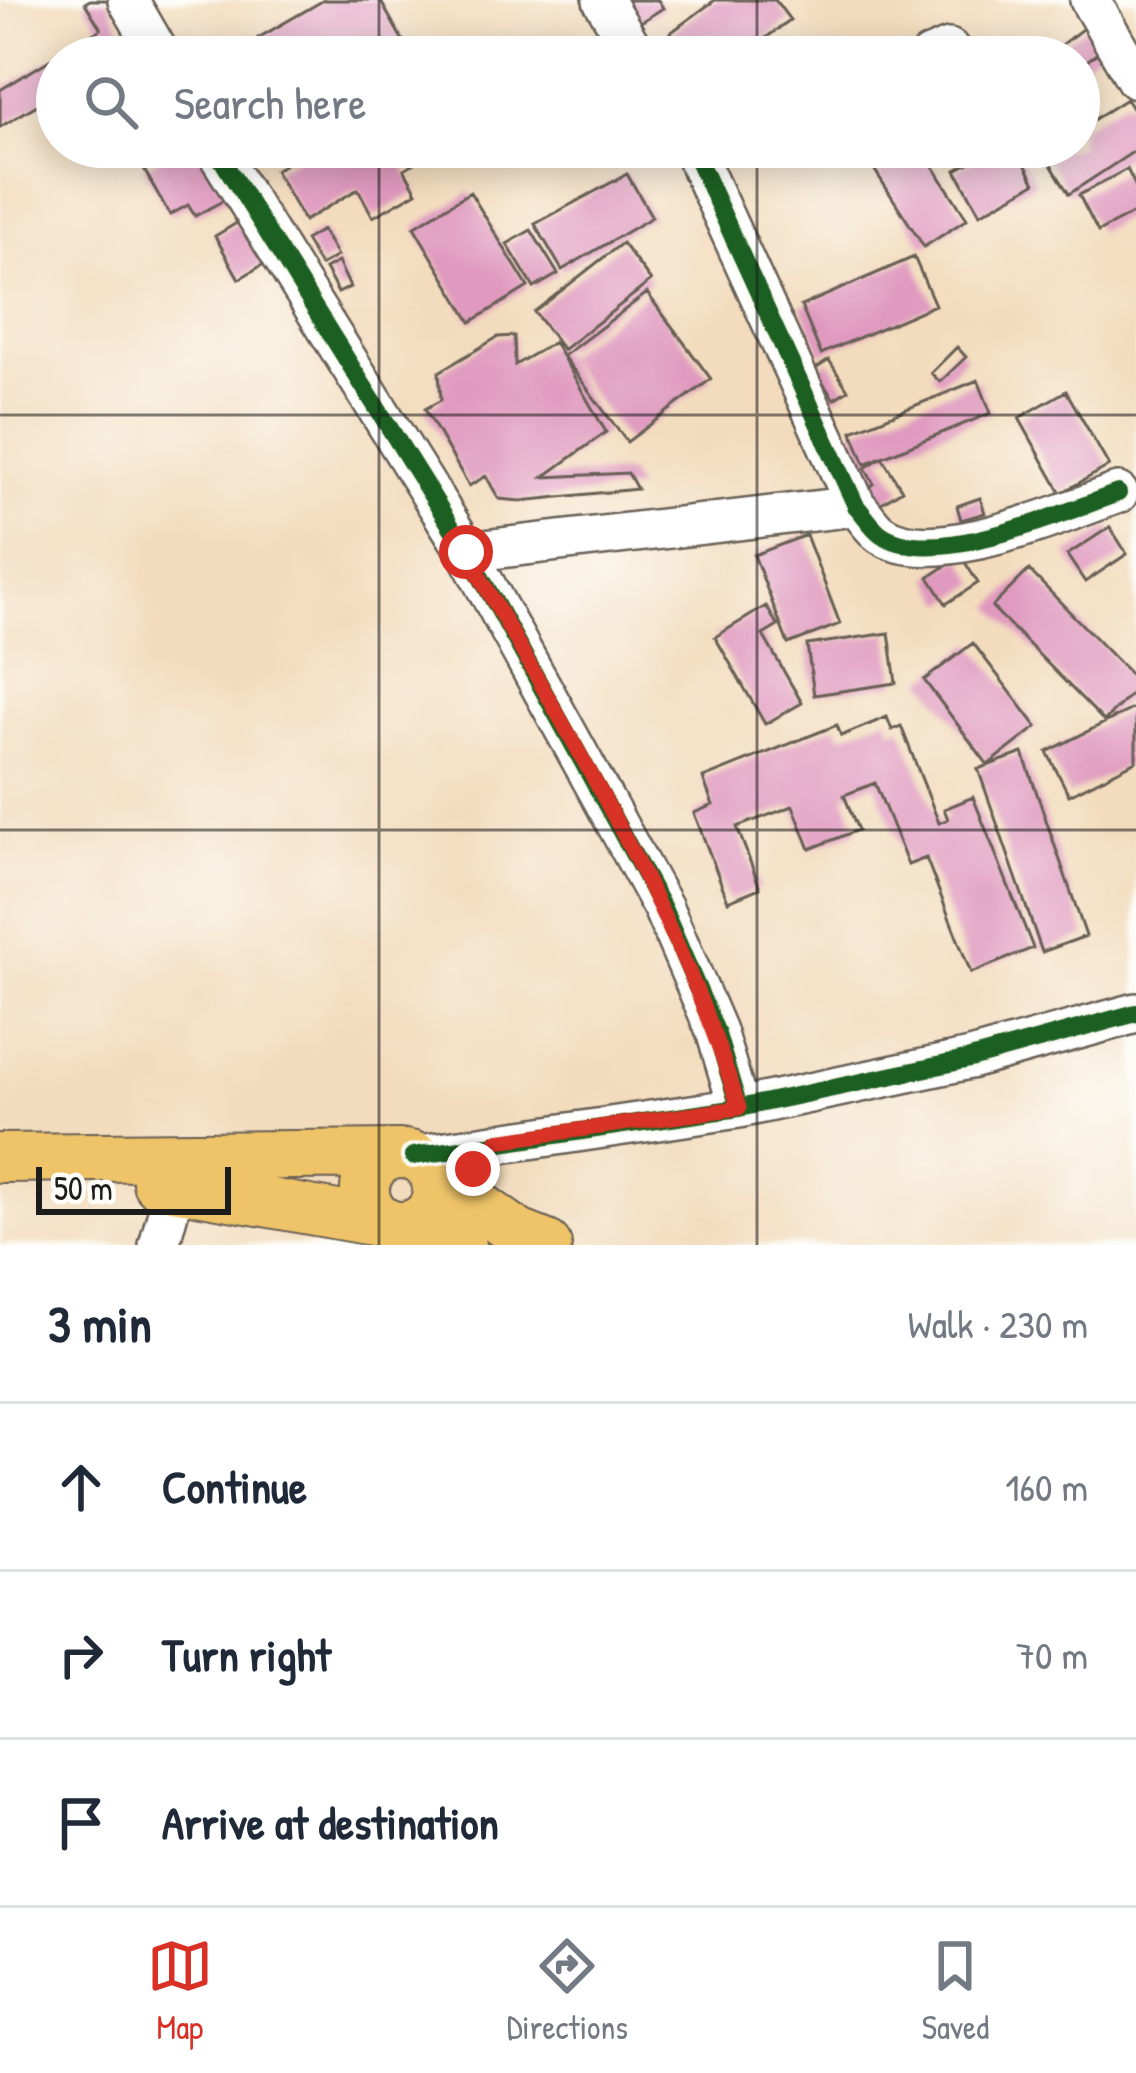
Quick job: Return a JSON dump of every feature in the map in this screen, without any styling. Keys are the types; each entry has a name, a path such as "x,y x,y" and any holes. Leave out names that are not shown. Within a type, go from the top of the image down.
{"main road":[{"path":"0,1159 423,1197 547,1245"},
{"path":"0,1187 176,1183 423,1197"}],"street":[{"path":"128,0 149,36"},
{"path":"603,0 624,36"},
{"path":"1090,0 1136,79"},
{"path":"227,168 466,552 663,908 716,1031 739,1108"},
{"path":"714,168 856,506 882,536 926,545 997,535 1118,494"},
{"path":"466,552 856,506"},
{"path":"423,1197 497,1141 739,1108 970,1059 1136,1013"},
{"path":"159,1245 176,1183"}],"building":[{"path":"107,0 125,36 89,36 101,29 85,3"},
{"path":"324,0 380,0 400,36 261,36"},
{"path":"621,0 658,0 663,8 636,25"},
{"path":"715,0 775,0 790,20 768,36 670,33"},
{"path":"1098,17 1115,40 1100,51 1100,36 1073,36"},
{"path":"36,68 36,106 0,127 0,90"},
{"path":"1126,99 1136,115 1136,150 1069,194 1053,168 1100,168 1100,116"},
{"path":"143,168 210,168 228,198 195,216 188,205 170,215"},
{"path":"406,168 417,192 373,217 358,189 304,221 275,170"},
{"path":"873,168 934,168 967,219 924,247"},
{"path":"1027,168 1035,183 980,214 956,170"},
{"path":"1127,169 1136,187 1136,212 1098,232 1079,195"},
{"path":"627,174 652,217 562,270 535,224"},
{"path":"470,192 528,287 471,322 414,227"},
{"path":"240,221 264,264 239,279 215,236"},
{"path":"322,230 337,256 320,266 305,240"},
{"path":"531,230 558,274 534,288 507,244"},
{"path":"622,243 651,281 563,350 534,312"},
{"path":"914,257 935,305 821,354 801,306"},
{"path":"338,262 350,287 338,293 325,269"},
{"path":"647,293 711,379 627,442 563,356"},
{"path":"514,336 515,365 554,342 606,432 544,477 628,473 637,489 521,501 499,499 486,476 469,486 425,409 441,400 439,372 498,337"},
{"path":"957,347 966,357 940,382 931,373"},
{"path":"829,360 848,390 834,399 814,370"},
{"path":"978,380 991,413 865,464 852,431"},
{"path":"1066,391 1109,466 1061,493 1019,418"},
{"path":"882,457 902,490 875,507 865,490 874,484 865,468"},
{"path":"980,498 985,513 961,520 957,506"},
{"path":"1110,527 1127,554 1085,582 1067,555"},
{"path":"806,535 840,624 788,644 754,555"},
{"path":"961,556 978,583 946,604 929,577"},
{"path":"1029,570 1136,680 1136,689 1104,721 992,607"},
{"path":"766,606 778,626 763,635 802,703 765,724 715,637"},
{"path":"889,633 896,683 814,695 807,645"},
{"path":"973,643 1037,727 988,765 924,680"},
{"path":"1136,707 1136,761 1069,795 1047,752"},
{"path":"887,717 892,730 901,726 939,823 948,819 944,809 973,797 1033,948 971,973 926,858 908,865 875,783 844,795 858,830 810,849 793,806 737,827 760,888 728,901 694,813 713,805 703,778 837,725 841,736"},
{"path":"1023,753 1086,936 1042,952 978,769"}],"cycle path":[{"path":"227,168 467,552 663,908 716,1031 739,1108"},
{"path":"702,168 856,506 881,534 904,543 965,542 1118,493"},
{"path":"413,1156 739,1108 970,1059 1136,1013"}],"route":[{"path":"466,552 663,908 716,1031 739,1108 497,1141 473,1169"}]}
